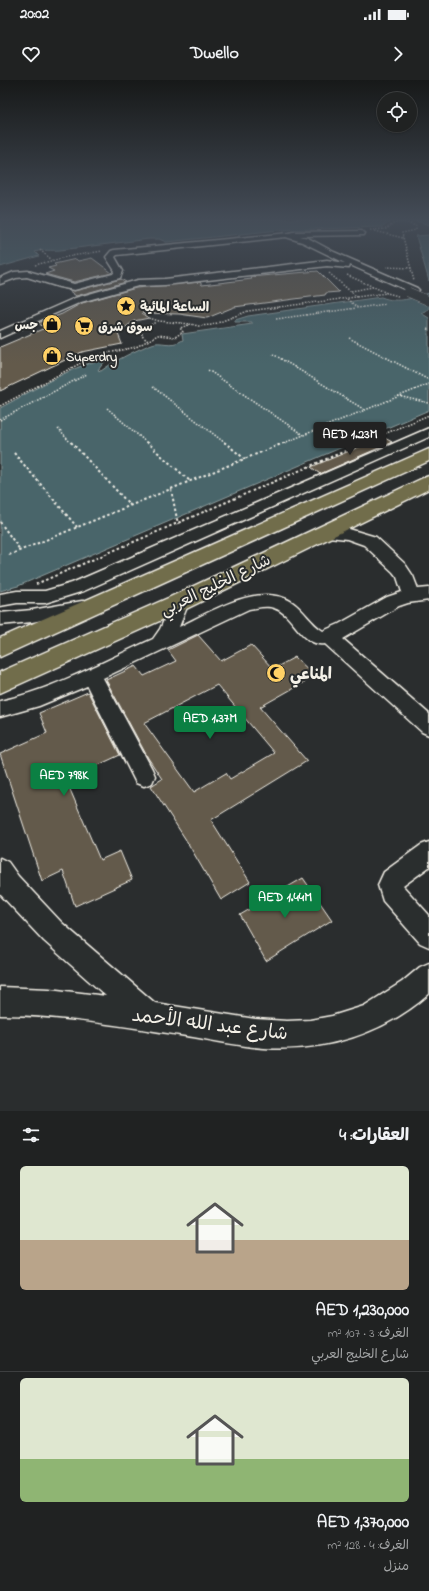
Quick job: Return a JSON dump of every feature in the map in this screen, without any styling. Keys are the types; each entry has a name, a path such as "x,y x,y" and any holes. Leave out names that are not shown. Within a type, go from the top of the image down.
{"main road":[{"name":"شارع الخليج العربي","path":"0,648 429,454"},
{"name":"شارع الخليج العربي","path":"0,683 180,602 429,482"}],"lane":[{"path":"0,281 14,276 28,274 62,285 74,287 117,276 119,271 117,267"},
{"path":"0,335 78,300 138,283 165,282 292,267"},
{"path":"350,267 429,297"},
{"path":"359,267 429,301"},
{"path":"0,600 17,597 45,597 78,587 429,432"},
{"path":"366,512 363,517 363,523 370,541"},
{"path":"0,709 14,707 37,699 92,676 245,604 262,600 285,604 315,635 322,638 329,637 388,604 421,595 399,568 370,541 349,534 324,532"},
{"path":"0,619 51,613 90,605 117,596"},
{"path":"158,644 165,637 170,628 180,602"},
{"path":"329,637 429,726"},
{"path":"92,676 144,776"},
{"path":"429,853 392,880 390,885 392,892 429,934"},
{"path":"0,870 9,885 53,932 149,1016"},
{"name":"شارع عبد الله الأحمد","path":"0,1000 46,1002 264,1034 292,1035 321,1032 348,1026 374,1016 397,1002 429,976"}],"path":[{"path":"323,267 358,297"},
{"path":"345,274 395,296"},
{"path":"351,291 378,286"},
{"path":"148,341 142,336 142,330 156,322 174,321 198,326 212,325 248,311 387,293"},
{"path":"347,298 357,308"},
{"path":"276,319 386,304"},
{"path":"149,318 156,322"},
{"path":"0,406 94,356 121,351 148,341 158,335 170,337 180,335 183,332 180,328 191,324"},
{"path":"349,338 429,380"},
{"path":"273,354 365,410"},
{"path":"208,370 303,435"},
{"path":"0,420 87,374"},
{"path":"9,555 429,384"},
{"path":"153,387 245,459"},
{"path":"398,396 429,403"},
{"path":"107,408 190,481"},
{"path":"33,585 429,415"},
{"path":"58,429 130,505"},
{"path":"14,453 77,527"},
{"path":"171,489 178,524"},
{"path":"0,522 20,550"}],"water":[{"path":"425,267 429,267 429,281"},
{"path":"429,293 429,309 421,313 429,318 429,410 18,586 0,591 0,408 53,379 83,365 96,361 105,361 98,370 101,371 112,363 152,344 170,344 183,340 182,334 252,324 252,322 235,322 235,320 248,316 381,297 394,300 405,300"}],"building":[{"path":"104,267 112,273 74,282 45,274 54,271 48,268"},
{"name":"سوق شرق","path":"318,271 339,292 234,307 207,318 179,314 142,313 149,318 134,321 118,334 122,344 82,352 0,391 0,347 45,328 38,323 62,314 82,303 136,288 200,282 202,285 252,279 250,277"},
{"path":"121,279 126,282 76,296 68,290 74,291"},
{"path":"383,437 392,442 320,474 311,467"},
{"path":"198,635 221,661 251,645 273,669 295,657 315,676 260,707 307,761 211,820 250,882 221,900 186,840 151,786 162,779 148,758 106,680 136,666 144,676 176,661 168,650","holes":["217,685 274,753 230,779 226,773 194,792 144,723"]},
{"path":"88,692 120,755 66,780 100,860 120,851 132,880 75,906 63,871 42,881 0,754 47,733 39,713"},
{"path":"303,878 332,920 266,961 240,915"}],"place":[{"name":"الساعة المائية","path":"126,306"},
{"name":"جس","path":"52,324"},
{"name":"سوق شرق","path":"84,326"},
{"name":"Superdry","path":"52,356"},
{"name":"المناعي","path":"276,673"}]}
